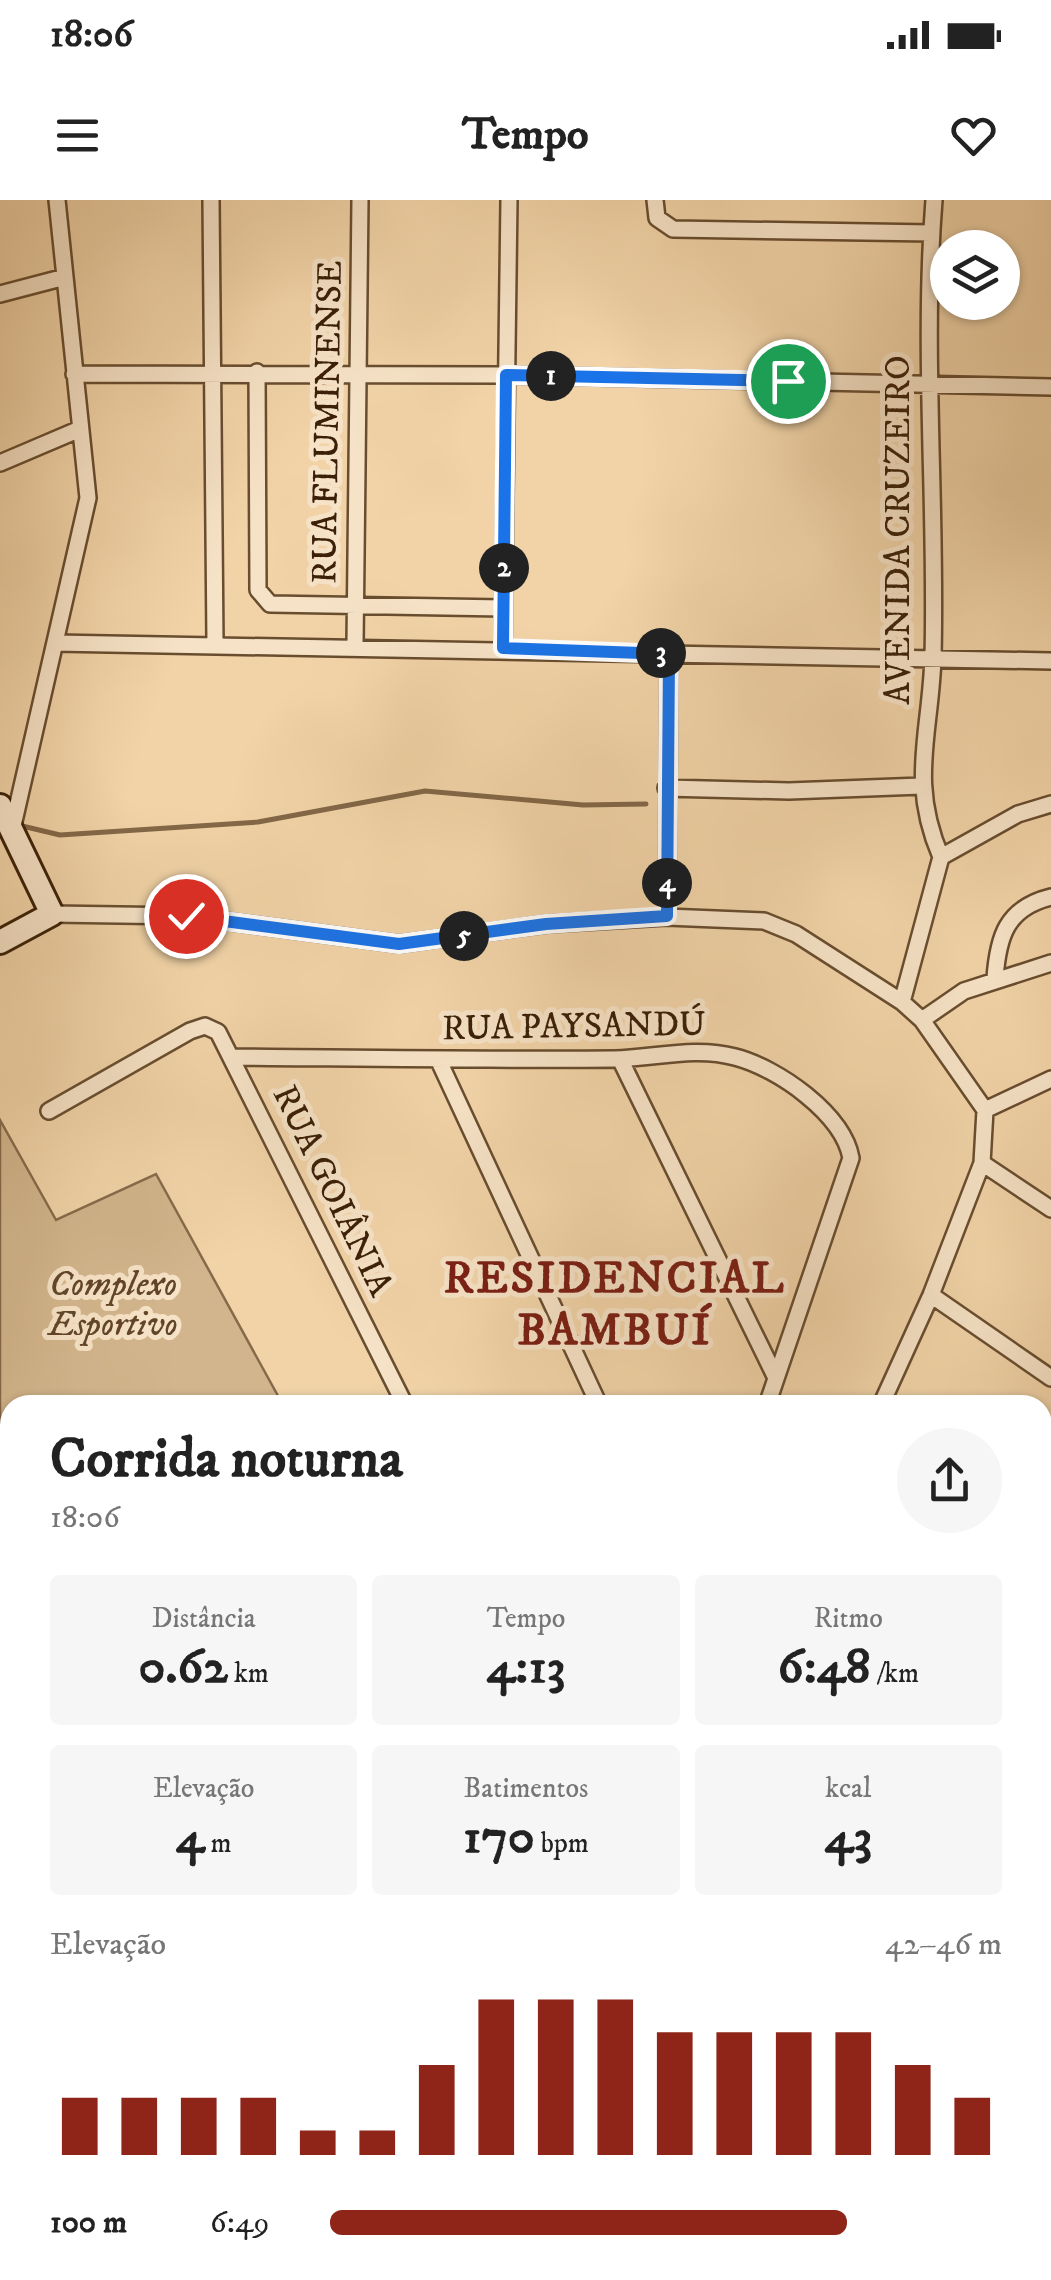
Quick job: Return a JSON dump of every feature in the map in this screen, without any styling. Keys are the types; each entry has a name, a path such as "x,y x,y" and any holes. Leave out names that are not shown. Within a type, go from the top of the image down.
{"street":[{"path":"52,914 9,820 88,498 57,200"},
{"path":"211,200 215,643"},
{"name":"RUA FLUMINENSE","path":"356,645 360,200"},
{"path":"503,648 509,200"},
{"path":"654,200 657,218 673,229 930,233"},
{"name":"AVENIDA CRUZEIRO","path":"932,230 934,200"},
{"path":"0,294 65,277"},
{"name":"AVENIDA CRUZEIRO","path":"931,320 933,658 921,786 929,829 941,857"},
{"path":"74,374 212,371 1051,387"},
{"path":"257,372 258,590 270,604 503,608"},
{"path":"0,462 80,429"},
{"path":"55,643 356,645 1051,661"},
{"path":"667,916 669,654"},
{"path":"666,788 789,791 921,786"},
{"path":"902,1002 941,857 1018,814 1051,804"},
{"path":"995,978 998,943 1005,926 1019,910 1051,897"},
{"path":"0,942 52,914 186,916 399,944 546,924 667,916 764,921 796,934 902,1002 922,1020 985,1110 982,1163 932,1295 886,1395"},
{"path":"922,1020 964,991 1051,962"},
{"name":"RUA GOIÂNIA","path":"49,1110 190,1031 211,1028 233,1057 399,1395"},
{"name":"RUA PAYSANDÚ","path":"233,1057 620,1059 708,1052 737,1057 803,1096 834,1121 848,1140 851,1158 770,1395"},
{"path":"438,1059 595,1395"},
{"path":"620,1059 776,1378"},
{"path":"985,1110 1051,1079"},
{"path":"982,1163 1051,1208"},
{"path":"932,1295 1051,1378"}],"green space":[{"name":"Complexo Esportivo","path":"0,1120 56,1220 156,1174 278,1395 0,1395"}],"waterway":[{"path":"18,825 60,835 258,822 425,791 583,805 646,804"}],"district":[{"name":"RESIDENCIAL BAMBUÍ","path":"615,1305"}],"route":[{"path":"186,916 399,944 546,924 667,916 669,654 503,648 506,375 788,381"}]}
